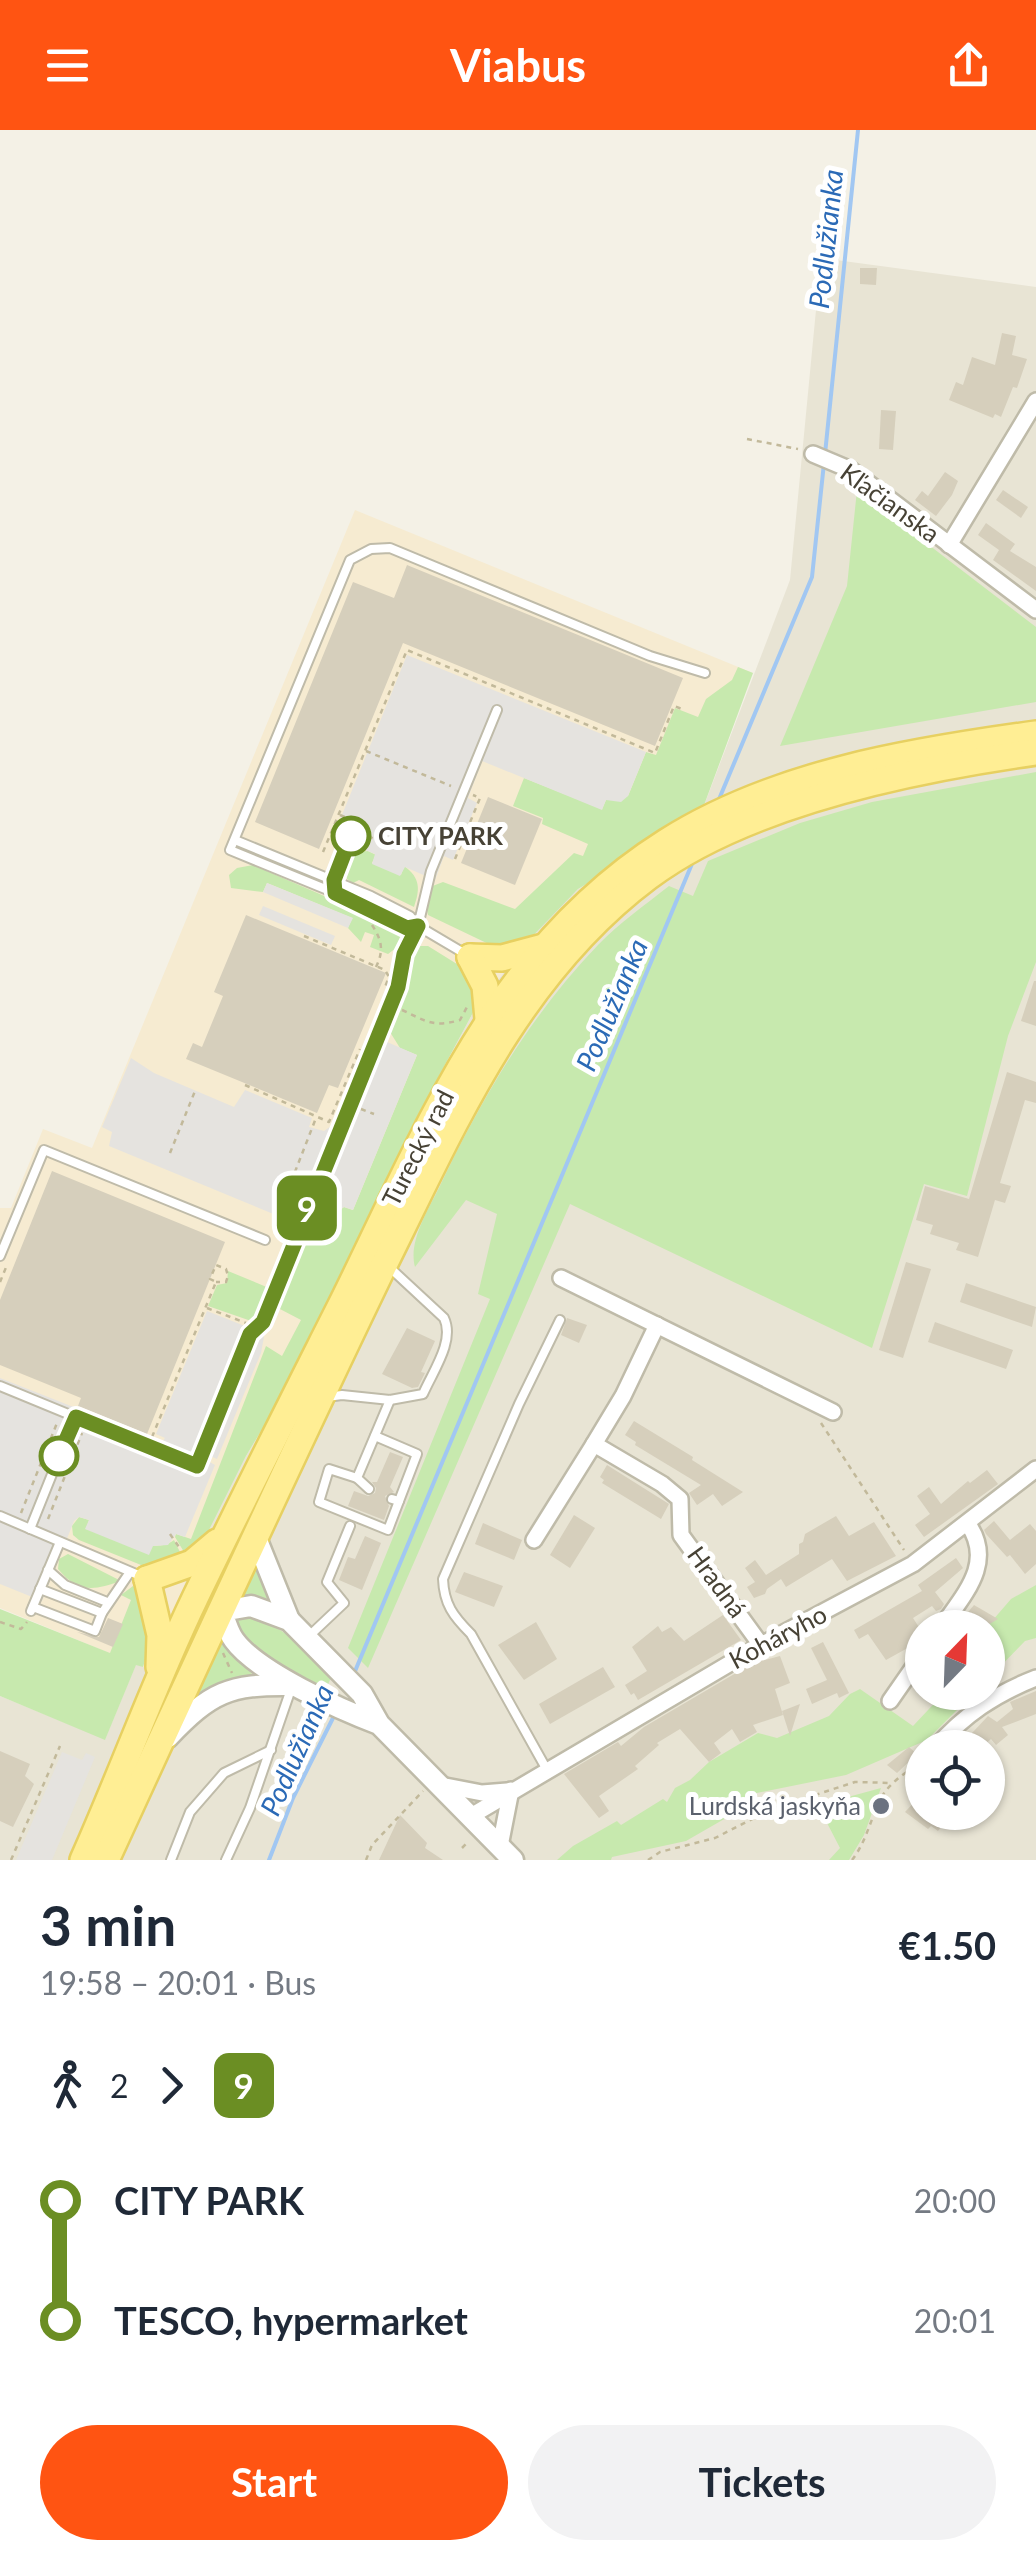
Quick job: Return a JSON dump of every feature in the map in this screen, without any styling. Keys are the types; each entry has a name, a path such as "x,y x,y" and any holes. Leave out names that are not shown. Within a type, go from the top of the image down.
{"main road":[{"name":"Turecký rad","path":"106,1860 318,1399 542,947 613,880 667,841 728,810 788,786 870,763 1036,734"},
{"name":"Turecký rad","path":"84,1860 194,1598 421,1137 488,1019 650,875 684,854 796,806 881,781 1036,752"},
{"path":"470,956 502,958 542,947"},
{"path":"470,956 525,987"},
{"path":"470,956 486,986 488,1019"},
{"path":"502,958 525,987"},
{"path":"139,1575 173,1571 203,1557 227,1530"},
{"path":"139,1575 222,1611"},
{"path":"139,1575 160,1635 157,1684"}],"street":[{"name":"Kľačianska","path":"949,545 1036,401"},
{"name":"Kľačianska","path":"813,454 851,470 1036,610"},
{"path":"561,1278 833,1412"},
{"path":"534,1540 623,1396 657,1326"},
{"name":"Hradná","path":"594,1444 680,1499 681,1535 761,1645"},
{"name":"Koháryho","path":"471,1816 761,1645 913,1564 1036,1470"},
{"path":"952,1610 980,1566 979,1544 968,1524"},
{"path":"256,1538 289,1620"},
{"path":"379,1724 293,1685 245,1652 232,1638 222,1611 251,1606 289,1620 362,1694 379,1724 507,1853"},
{"path":"953,1730 972,1711 1002,1691 1036,1678"},
{"path":"890,1701 905,1679"},
{"path":"157,1748 213,1697 254,1684 293,1685"},
{"path":"438,1782 482,1794 511,1790 507,1853"}],"lane":[{"path":"418,926 407,928 230,850 350,560 371,549 390,548 650,656 704,673"},
{"path":"0,1386 197,1466 250,1334 263,1322 376,1044 398,987 404,954 418,926 431,870 496,710"},
{"path":"335,893 334,880 351,836"},
{"path":"235,840 410,916 418,926 470,956"},
{"path":"0,1256 44,1150 265,1240"},
{"path":"318,1399 342,1395 390,1400 423,1394 448,1338 448,1327 444,1318 386,1263"},
{"path":"546,1770 470,1634 444,1599 443,1578 518,1404 560,1320"},
{"path":"357,1478 390,1400"},
{"path":"30,1529 76,1417"},
{"path":"370,1489 357,1478 329,1468 319,1502 388,1530 396,1500 417,1454 375,1436"},
{"path":"0,1516 139,1575 107,1602 95,1631 32,1609 60,1542"},
{"path":"308,1637 344,1603 327,1582 350,1526"},
{"path":"48,1570 65,1584 107,1602"},
{"path":"40,1589 102,1613"},
{"path":"226,1860 293,1685"},
{"path":"171,1860 190,1812 224,1773 271,1750"}],"path":[{"path":"748,439 787,444 813,454"},
{"path":"365,751 480,798 456,859"},
{"path":"339,814 366,825 368,836 387,844"},
{"path":"372,924 383,954 376,967"},
{"path":"245,1085 330,1122 360,1050"},
{"path":"170,1153 195,1092"},
{"path":"356,1107 374,1114"},
{"path":"284,1200 317,1116"},
{"path":"152,1438 216,1282"},
{"path":"206,1308 257,1327"},
{"path":"805,1398 913,1564"},
{"path":"48,1520 86,1422"},
{"path":"16,1523 57,1423"},
{"path":"170,1534 182,1552"},
{"path":"0,1622 21,1629 32,1609"},
{"path":"225,1644 221,1650 234,1679"},
{"path":"11,1860 60,1746"},
{"path":"852,1860 862,1847 880,1798 905,1774"},
{"path":"366,1860 380,1835 438,1782"},
{"path":"648,1860 660,1852 715,1838 772,1809 856,1782 892,1784"},
{"path":"462,1848 468,1842"}],"shaded area":[{"path":"821,258 1036,287 1036,1860 0,1860 0,1696 105,1739 136,1664 348,1272 410,1130 476,1007 546,920 578,889 700,816 790,580"},
{"path":"355,510 753,673 620,861 578,889 546,920 476,1007 410,1130 348,1272 204,1540 148,1669 0,1608 0,1208 11,1208 43,1129 92,1148"},
{"path":"407,655 646,752 628,796 621,802 606,800 602,810 482,761 468,798 477,803 453,860 444,856 435,880 405,867 400,876 372,864 375,854 333,837"},
{"path":"267,883 353,918 348,928 263,892"},
{"path":"263,906 335,936 331,945 259,915"},
{"path":"371,1035 417,1055 353,1210 344,1207 319,1221 294,1212 288,1220 109,1146 112,1132 102,1127 131,1058 154,1073 234,1107 245,1090 312,1118 309,1127 324,1131 334,1124"},
{"path":"207,1311 264,1337 217,1459 208,1455 206,1460 215,1465 185,1537 176,1534 168,1545 153,1546 149,1555 85,1529 89,1520 79,1517 42,1601 0,1584 0,1378 162,1442 165,1438 156,1434"},
{"path":"62,1752 82,1760 86,1753 95,1757 52,1860 16,1860"}],"green space":[{"path":"857,490 1036,627 1036,702 780,746 847,586"},
{"path":"738,667 753,673 700,816 578,889 524,945 497,948 428,915 430,887 443,882 515,909 574,853 583,856 588,844 513,806 524,778 602,809 606,800 628,796 646,752 656,755 675,708 698,717 706,699 732,680"},
{"path":"1036,772 1036,962 1008,1036 967,1196 924,1184 872,1348 570,1204 368,1668 348,1648 490,1299 478,1294 497,1214 466,1200 415,1267 414,1247 425,1216 490,1091 550,1000 606,937 669,886 693,896 708,861 800,823 872,802"},
{"path":"368,851 376,855 372,863 401,875 404,866 414,875 418,890 414,907 359,880 353,883 347,879 345,868 349,860"},
{"path":"253,865 398,928 400,945 388,954 370,947 374,935 365,932 361,942 348,928 352,918 267,883 263,892 231,888 229,875 237,868"},
{"path":"419,946 428,946 473,974 476,1007 410,1130 348,1272 291,1381 246,1456 204,1540 187,1557 176,1534 191,1539 266,1346 282,1356 301,1320 278,1308 313,1220 326,1219 344,1207 353,1210 417,1055 400,1048 390,1032 407,988 411,960"},
{"path":"228,1271 269,1288 254,1322 208,1306 217,1285 227,1283"},
{"path":"79,1517 89,1520 86,1529 131,1543 155,1546 174,1540 180,1552 146,1567 79,1540 73,1535 72,1526"},
{"path":"68,1554 121,1581 95,1588 73,1583 58,1569 59,1559"},
{"path":"254,1564 269,1599 267,1602 240,1595"},
{"path":"1036,1585 1036,1638 1025,1641 1005,1662 1005,1610 1002,1610 1011,1599"},
{"path":"133,1586 148,1613 148,1646 143,1667 136,1665 105,1740 0,1696 0,1609 110,1653 131,1600 121,1595"},
{"path":"237,1614 266,1623 301,1645 332,1675 327,1687 271,1662 240,1631 231,1617"},
{"path":"221,1640 252,1674 192,1698"},
{"path":"860,1689 913,1726 928,1710 957,1710 937,1730 905,1730 905,1750 846,1775 752,1794 726,1818 686,1841 611,1860 557,1860 573,1846 617,1821 621,1825 663,1799 667,1802 675,1788 709,1762 758,1733 777,1738 829,1716"},
{"path":"881,1788 864,1835 849,1860 829,1860 840,1848 826,1821 848,1797"}],"building":[{"path":"860,268 877,268 876,285 860,284"},
{"path":"1002,333 1016,336 1012,355 1027,359 1001,417 995,414 993,418 949,400 956,382 963,385 972,357 995,365"},
{"path":"881,410 896,411 893,450 879,449"},
{"path":"945,472 958,481 936,516 915,500 922,491 928,496"},
{"path":"1003,490 1028,507 1021,518 996,500"},
{"path":"986,523 1015,544 1010,551 1036,567 1036,591 993,560 999,550 978,535"},
{"name":"CITY PARK","path":"407,565 683,678 655,746 403,643 319,849 255,822 353,582 394,598"},
{"path":"488,797 542,819 515,885 461,863"},
{"path":"246,915 386,973 338,1088 329,1085 317,1113 186,1059 193,1043 202,1047 223,996 214,992"},
{"path":"1036,981 1036,1026 1021,1021"},
{"path":"1007,1072 1036,1082 1036,1103 1025,1100 1000,1183 1011,1186 1005,1203 995,1200 978,1257 956,1250 959,1243 930,1234 933,1225 916,1220 925,1186 969,1199"},
{"path":"52,1171 225,1242 147,1434 78,1406 81,1398 0,1365 0,1300"},
{"path":"906,1262 931,1269 903,1358 879,1350"},
{"path":"966,1283 1036,1307 1032,1327 960,1302"},
{"path":"567,1318 587,1325 579,1343 561,1335"},
{"path":"935,1322 1013,1350 1006,1369 928,1342"},
{"path":"407,1328 435,1341 421,1372 425,1373 418,1387 412,1388 382,1374"},
{"path":"634,1421 743,1492 722,1506 713,1494 697,1505 689,1493 701,1485 625,1435"},
{"path":"390,1452 403,1457 390,1487 394,1492 385,1496 389,1506 384,1520 348,1506 354,1491 368,1496 375,1493 372,1482 377,1482"},
{"path":"607,1465 669,1504 661,1519 602,1483 600,1477"},
{"path":"987,1470 998,1484 924,1537 915,1525 930,1514 917,1496 929,1487 941,1504"},
{"path":"574,1515 595,1528 570,1568 550,1555"},
{"path":"836,1516 849,1536 874,1522 896,1556 847,1581 832,1559 786,1587 781,1579 765,1594 754,1598 747,1587 755,1582 745,1568 755,1560 766,1575 799,1554 805,1534"},
{"path":"994,1521 1010,1540 1030,1524 1036,1531 1036,1564 1025,1574 986,1534 984,1530"},
{"path":"483,1523 522,1540 514,1560 475,1544"},
{"path":"365,1536 381,1543 362,1590 339,1580 348,1557 355,1559"},
{"path":"956,1558 963,1568 935,1592 944,1604 941,1609 932,1606 926,1610 905,1610 905,1649 886,1660 868,1634 859,1639 854,1630 922,1591 918,1585"},
{"path":"464,1572 503,1586 494,1607 455,1592"},
{"path":"723,1615 741,1640 638,1700 634,1693 631,1695 625,1685 647,1671 632,1647 658,1626 662,1632 671,1627 684,1641"},
{"path":"108,1618 123,1624 113,1647 77,1632 99,1637"},
{"path":"536,1622 557,1659 524,1680 498,1645"},
{"path":"823,1642 849,1693 839,1698 837,1693 812,1704 806,1689 827,1680 811,1648"},
{"path":"780,1656 790,1683 775,1689 783,1715 753,1725 757,1732 740,1742 732,1729 714,1743 721,1753 709,1762 680,1729 657,1743 635,1766 638,1769 599,1796 609,1811 599,1818 564,1774 618,1742 621,1746 644,1727 753,1663"},
{"path":"603,1667 615,1687 550,1724 539,1704"},
{"path":"1036,1691 1036,1714 1002,1727 1004,1730 975,1730 988,1716 997,1722 1013,1709 1010,1702"},
{"path":"800,1704 790,1736 782,1711"},
{"path":"905,1750 905,1765 897,1773 887,1765"},
{"path":"0,1751 30,1764 25,1776 34,1784 13,1827 0,1821"},
{"path":"400,1815 427,1843 425,1848 443,1860 379,1860"}],"waterway":[{"name":"Podlužianka","path":"825,454 858,130"},
{"name":"Podlužianka","path":"717,804 812,577 824,463"},
{"name":"Podlužianka","path":"353,1676 694,859"},
{"name":"Podlužianka","path":"269,1860 293,1798 336,1712"}],"bus line":[{"name":"9","path":"59,1456 76,1417 197,1466 250,1334 263,1322 398,987 404,954 418,926 407,928 335,893 334,880 351,836"}],"place":[{"name":"CITY PARK","path":"351,836"},
{"name":"Lurdská jaskyňa","path":"881,1806"}]}
